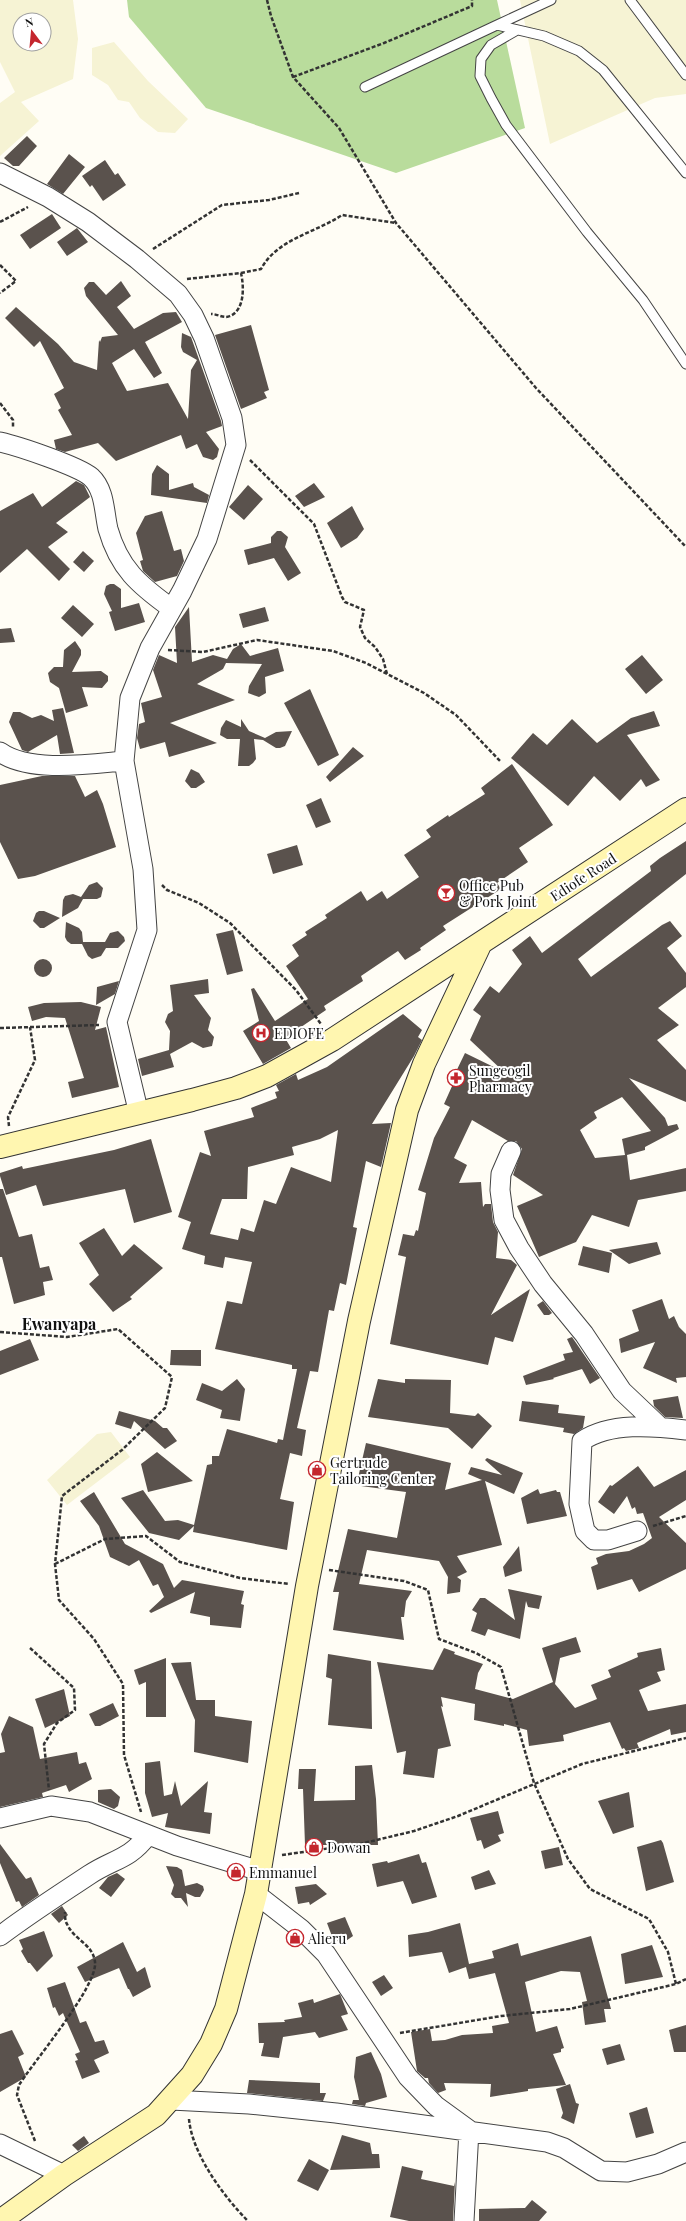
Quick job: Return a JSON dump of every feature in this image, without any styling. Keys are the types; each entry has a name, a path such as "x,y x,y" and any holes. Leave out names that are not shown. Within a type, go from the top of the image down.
{"street":[{"path":"0,174 48,197 88,222 137,259 178,294 193,315 204,338 232,418 236,445 207,539 182,591 171,608 150,648 130,698 124,761 144,869 147,930 117,1022 139,1114"},
{"path":"7,444 75,469 91,478 104,503 108,528 121,562 131,576 144,589 171,608"},
{"path":"0,752 7,757 37,765 124,761"},
{"name":"Ediofe Road","path":"6,1146 139,1114 236,1088 261,1079 332,1040 480,945 686,809"},
{"path":"180,2101 192,2075 211,2044 226,2009 256,1894 309,1576 359,1321 407,1110 424,1064 480,945"},
{"path":"511,1151 501,1174 500,1190 504,1220 519,1248 543,1284 584,1334 622,1391 660,1427"},
{"path":"637,1531 608,1540 594,1540 584,1531 579,1504 582,1441 593,1434 635,1427 660,1427 686,1430"},
{"path":"0,1818 51,1806 90,1812 147,1836 260,1865"},
{"path":"0,1936 35,1909 65,1892 91,1874 134,1852 147,1836"},
{"path":"256,1894 301,1929 326,1954 408,2078 436,2106 468,2130"},
{"path":"0,2221 64,2175 180,2101 249,2104 468,2130 547,2142 564,2148 601,2171 627,2172 685,2156"},
{"path":"464,2221 468,2130"},
{"path":"0,2144 64,2175"}],"lane":[{"path":"365,87 551,0"},
{"path":"630,0 686,75"},
{"path":"497,25 544,36 579,51 603,70 686,173"},
{"path":"517,30 491,45 481,58 480,76 483,83 506,125 587,232 643,300 686,364"}],"path":[{"path":"267,0 270,16 293,77 339,128 396,223 536,388 686,547"},
{"path":"293,77 384,43 472,6 472,0"},
{"path":"137,259 222,204 269,200 299,193"},
{"path":"0,222 48,197"},
{"path":"159,278 168,283 261,269 268,257 286,244 342,215 396,223"},
{"path":"0,265 16,281 0,293"},
{"path":"193,315 215,314 224,317 230,316 238,310 243,289 241,273"},
{"path":"0,403 13,420 7,444"},
{"path":"236,445 274,487 306,514 314,524 342,597 345,602 364,610 360,627 365,638 375,647 387,674"},
{"path":"150,648 203,652 257,640 333,651 366,663 424,693 456,715 501,762"},
{"path":"144,869 167,890 199,903 230,923 296,990 332,1040"},
{"path":"0,1028 102,1025 117,1022"},
{"path":"6,1146 8,1117 35,1060 30,1027"},
{"path":"0,1332 67,1337 118,1329 172,1377 165,1408 122,1450 62,1496 55,1564 59,1600 94,1639 123,1684 124,1755 147,1836"},
{"path":"637,1531 686,1516"},
{"path":"55,1564 105,1539 146,1536 180,1562 240,1578 309,1576 404,1581 428,1590 439,1639 476,1654 501,1668 534,1783 568,1860 590,1889 649,1919 668,1952 676,1984"},
{"path":"30,1648 74,1688 75,1710 57,1723 44,1744 51,1806"},
{"path":"260,1865 306,1851 360,1844 414,1831 458,1816 582,1764 686,1738"},
{"path":"44,2164 17,2095 19,2085 71,2013 94,1974 95,1962 91,1950 76,1937 67,1924 64,1906 65,1892"},
{"path":"382,2037 501,2016 570,2009 676,1984 686,1980"},
{"path":"180,2101 206,2166 238,2210 248,2221"}],"shaded area":[{"path":"0,0 73,0 78,39 73,79 21,102 39,121 0,156 0,103 15,92 0,62"},
{"path":"520,0 686,0 686,94 655,98 550,144"},
{"path":"114,42 148,81 188,119 175,133 158,132 140,118 129,102 118,100 108,85 92,75 92,48"},
{"path":"111,1432 130,1457 67,1505 47,1480 97,1434"}],"green space":[{"path":"127,0 497,0 525,128 396,173 206,108 129,17"}],"building":[{"path":"27,136 37,146 19,166 13,166 4,158"},
{"path":"69,154 85,167 63,194 47,184"},
{"path":"105,160 115,175 118,173 126,185 103,201 92,185 90,187 82,176"},
{"path":"52,214 61,228 30,249 20,235"},
{"path":"77,228 88,242 67,256 57,242"},
{"path":"121,281 131,296 117,307 134,329 163,313 176,312 182,322 145,342 162,373 154,378 134,349 112,363 127,391 168,383 188,419 191,370 197,360 183,352 181,347 182,333 191,337 222,426 206,432 219,449 217,457 213,460 203,457 197,444 186,449 181,435 116,461 98,443 65,452 56,449 54,440 72,435 58,410 61,408 54,394 64,388 40,341 34,347 5,318 16,307 58,344 74,362 97,370 99,340 100,342 102,337 118,335 86,296 84,288 89,282 94,282 106,295"},
{"path":"251,325 269,390 264,392 267,398 241,409 215,335"},
{"path":"157,465 169,474 169,490 193,483 194,487 209,495 207,503 151,495 152,474"},
{"path":"76,481 84,485 90,497 56,523 68,532 48,547 70,569 59,581 27,549 0,573 0,511 33,493 42,507"},
{"path":"314,483 325,497 304,507 295,496"},
{"path":"248,485 263,499 244,520 229,507"},
{"path":"352,506 364,529 357,538 341,548 327,523"},
{"path":"162,511 174,551 181,549 184,561 177,576 155,582 143,571 140,561 143,560 136,533 145,516"},
{"path":"277,531 281,531 288,537 285,547 301,573 288,581 274,558 248,565 244,550 271,543 271,537"},
{"path":"83,551 94,561 84,572 73,562"},
{"path":"114,584 121,589 121,608 139,603 145,622 115,631 109,612 112,611 104,594 106,586"},
{"path":"73,605 94,624 82,637 61,618"},
{"path":"189,607 192,662 213,655 227,659 233,649 241,644 250,656 278,648 284,671 265,677 266,693 259,697 248,693 249,686 262,664 226,663 223,669 197,684 235,700 170,723 217,743 169,757 165,742 140,749 137,738 139,724 145,722 141,703 162,697 153,670 159,655 177,663 175,627"},
{"path":"265,607 269,621 243,628 239,614"},
{"path":"11,628 15,642 0,643 0,629"},
{"path":"75,641 81,650 81,655 72,672 101,671 108,676 108,681 102,688 82,687 88,706 66,713 59,688 50,682 48,673 54,667 63,667 64,650"},
{"path":"642,655 663,680 646,694 625,669"},
{"path":"310,689 339,755 318,766 284,703"},
{"path":"63,708 74,753 60,754 57,735 28,752 22,750 9,722 13,712 20,712 32,718 41,715 54,721 52,710"},
{"path":"654,711 660,726 627,735 660,780 646,787 641,779 620,801 594,776 568,806 511,758 533,733 547,745 572,719 597,743 631,718"},
{"path":"241,719 249,731 265,738 276,732 292,731 285,746 280,748 276,748 263,740 254,739 256,759 249,766 238,766 240,739 227,739 220,735 221,728 226,720 241,727"},
{"path":"353,747 364,756 330,782 326,777"},
{"path":"512,764 553,825 519,848 528,862 497,883 501,889 443,926 446,930 420,948 421,950 405,960 398,951 361,976 363,981 324,1006 326,1010 285,1038 291,1048 263,1064 243,1031 259,1021 251,989 254,988 275,1021 308,999 286,966 299,956 292,945 307,935 305,932 327,918 325,915 361,891 367,901 382,891 387,899 419,877 404,855 431,837 426,830 448,815 449,817 485,794 481,788"},
{"path":"191,769 199,773 205,782 196,788 191,788 185,781"},
{"path":"42,776 75,776 85,797 97,790 103,804 116,847 35,876 18,879 0,842 0,785"},
{"path":"321,798 331,822 316,828 306,805"},
{"path":"686,841 686,874 578,959 591,977 662,925 670,921 682,936 667,948 686,973 686,987 658,1008 679,1025 657,1040 686,1070 686,1102 629,1078 665,1118 668,1126 677,1124 679,1129 645,1147 645,1150 627,1155 630,1180 686,1168 686,1191 638,1200 629,1227 592,1215 576,1242 539,1257 517,1206 543,1195 513,1175 522,1149 516,1141 508,1141 472,1120 454,1158 467,1165 459,1183 481,1182 483,1207 485,1204 491,1204 493,1222 498,1232 496,1258 511,1260 517,1265 491,1315 530,1289 513,1342 495,1337 488,1365 390,1344 406,1257 398,1255 403,1234 414,1236 416,1230 418,1231 426,1193 418,1190 434,1138 450,1107 444,1104 453,1084 451,1082 465,1053 504,1072 470,1040 481,1016 473,1010 490,986 499,993 522,964 512,950 530,936 542,953 651,871 650,866","holes":["622,1097 651,1131 622,1139 625,1155 595,1158 580,1130 597,1118 594,1112"]},
{"path":"297,845 303,865 273,874 267,854"},
{"path":"97,882 103,888 101,897 97,899 83,899 78,908 62,917 63,900 65,896 73,894 81,897 89,885"},
{"path":"39,911 44,911 60,918 44,928 40,928 33,921 36,913"},
{"path":"66,922 79,928 82,932 83,942 105,942 110,933 118,931 124,937 125,941 118,948 106,948 101,956 92,959 88,956 82,944 71,944 67,941 65,937"},
{"path":"233,930 243,971 227,975 216,934"},
{"path":"43,959 49,962 52,968 49,974 43,977 37,974 34,968 37,962"},
{"path":"208,979 209,993 194,995 211,1018 208,1030 214,1037 212,1046 203,1048 192,1042 170,1054 174,1067 142,1076 138,1059 169,1050 170,1031 165,1022 168,1014 173,1011 170,985"},
{"path":"119,981 115,994 96,1005 97,987"},
{"path":"81,1002 101,1007 95,1030 106,1027 119,1087 72,1098 68,1082 84,1078 65,1018 46,1017 32,1021 28,1007 44,1003"},
{"path":"403,1014 422,1030 418,1037 422,1040 414,1056 372,1124 391,1123 381,1167 366,1161 353,1227 357,1228 346,1285 340,1283 334,1311 329,1310 318,1372 310,1371 297,1428 306,1430 302,1456 290,1453 280,1499 294,1502 287,1550 193,1532 194,1526 179,1540 149,1533 121,1498 143,1490 165,1521 178,1520 194,1525 207,1465 212,1464 212,1456 219,1456 227,1429 277,1443 278,1439 283,1440 297,1369 292,1369 292,1365 215,1349 227,1301 242,1304 252,1262 225,1257 223,1268 204,1264 205,1256 182,1249 191,1222 178,1217 200,1152 211,1156 204,1131 254,1117 251,1108 277,1098 275,1092 279,1091 276,1085 296,1074 298,1080 327,1067","holes":["338,1130 331,1182 291,1167 276,1204 264,1200 254,1232 241,1228 238,1240 210,1234 222,1199 247,1199 248,1167 294,1155 292,1147 320,1139"]},
{"path":"151,1139 172,1212 134,1223 125,1189 43,1206 36,1185 6,1195 0,1176 0,1173 22,1166 23,1169 114,1150"},
{"path":"0,1189 3,1189 19,1237 32,1234 40,1268 49,1266 53,1280 43,1282 45,1295 14,1304 2,1257 0,1257"},
{"path":"104,1228 122,1256 134,1244 163,1268 130,1297 132,1299 113,1312 89,1284 99,1275 79,1243"},
{"path":"657,1242 661,1254 629,1264 609,1250"},
{"path":"583,1246 612,1253 609,1273 578,1265"},
{"path":"662,1299 669,1319 674,1316 679,1327 686,1334 686,1377 676,1378 677,1383 643,1368 655,1342 621,1353 619,1339 639,1331 632,1310"},
{"path":"543,1301 552,1313 549,1315 544,1315 537,1305"},
{"path":"572,1337 600,1378 590,1384 582,1369 553,1378 554,1379 526,1385 523,1376 565,1360 563,1354 573,1352 567,1339"},
{"path":"30,1339 39,1360 0,1375 0,1351"},
{"path":"171,1350 201,1350 201,1366 170,1365"},
{"path":"237,1379 245,1389 240,1421 220,1418 222,1410 196,1400 202,1383 222,1391"},
{"path":"378,1379 405,1383 405,1379 451,1380 450,1413 475,1416 478,1413 492,1426 472,1449 448,1428 368,1417"},
{"path":"678,1396 683,1418 665,1417 654,1406 653,1400"},
{"path":"522,1401 559,1405 558,1413 585,1416 583,1428 574,1434 563,1432 564,1428 519,1421"},
{"path":"119,1411 155,1421 163,1428 167,1428 177,1441 165,1449 134,1421 131,1429 115,1424"},
{"path":"366,1443 451,1463 445,1490 482,1480 468,1474 471,1467 502,1475 485,1460 487,1458 523,1473 514,1494 485,1481 502,1545 457,1556 467,1572 457,1577 461,1580 460,1592 447,1594 448,1577 439,1561 367,1550 359,1584 412,1591 406,1601 404,1617 401,1617 404,1640 333,1630 339,1592 333,1592 348,1529 397,1538 406,1492 361,1486 363,1479 358,1478"},
{"path":"157,1452 193,1481 148,1492 141,1464"},
{"path":"638,1466 654,1487 686,1470 686,1500 659,1517 686,1543 686,1569 639,1592 632,1579 597,1590 591,1567 598,1564 596,1558 606,1554 629,1551 644,1544 652,1538 643,1513 637,1514 635,1507 632,1509 627,1496 614,1514 598,1502 610,1485 612,1486"},
{"path":"538,1489 540,1494 556,1490 557,1492 560,1492 567,1516 527,1524 521,1498"},
{"path":"94,1492 125,1544 163,1564 174,1588 182,1580 244,1591 241,1604 244,1605 241,1628 210,1625 210,1617 190,1613 195,1592 151,1613 149,1611 164,1597 158,1584 153,1586 139,1560 129,1566 110,1557 99,1526 80,1501"},
{"path":"519,1546 522,1571 505,1577 503,1567"},
{"path":"508,1589 542,1596 539,1609 528,1607 526,1601 520,1639 488,1629 485,1636 471,1631 477,1613 472,1610 480,1598 485,1598 515,1620"},
{"path":"576,1637 581,1652 560,1658 555,1684 575,1708 597,1699 591,1685 611,1677 608,1670 638,1657 637,1653 661,1648 665,1670 657,1672 661,1681 639,1690 648,1711 686,1704 686,1732 671,1735 670,1729 637,1743 639,1748 626,1751 624,1748 622,1749 610,1722 563,1735 564,1741 529,1746 527,1730 504,1724 504,1726 474,1720 475,1704 441,1697 443,1707 441,1706 451,1746 438,1749 434,1778 403,1774 406,1751 397,1753 377,1662 433,1670 444,1648 455,1652 454,1654 483,1664 478,1673 475,1689 513,1699 553,1682 542,1648"},
{"path":"328,1654 371,1661 372,1729 328,1725 332,1679 326,1677"},
{"path":"166,1658 166,1717 146,1717 146,1682 139,1685 134,1670"},
{"path":"191,1662 196,1700 215,1700 215,1716 252,1721 248,1763 194,1752 195,1720 171,1663"},
{"path":"64,1689 70,1716 45,1728 35,1699"},
{"path":"113,1703 119,1716 100,1726 95,1726 89,1714"},
{"path":"9,1716 33,1727 40,1759 77,1752 79,1764 86,1762 92,1779 69,1792 66,1785 42,1793 43,1797 0,1807 0,1753 5,1752 1,1734"},
{"path":"160,1761 164,1796 172,1794 175,1781 181,1806 208,1781 204,1812 212,1813 210,1834 165,1827 168,1813 152,1817 145,1793 145,1763"},
{"path":"372,1765 376,1799 378,1845 305,1845 303,1789 298,1789 299,1769 316,1769 314,1801 355,1800 355,1766"},
{"path":"111,1789 120,1797 118,1806 114,1809 98,1802 98,1790"},
{"path":"629,1792 634,1827 613,1834 598,1801"},
{"path":"498,1811 504,1833 498,1835 501,1841 484,1849 481,1840 477,1841 470,1818"},
{"path":"661,1840 674,1882 646,1891 637,1847"},
{"path":"0,1844 26,1879 31,1877 39,1895 22,1907 19,1901 16,1902 0,1863"},
{"path":"559,1847 563,1865 545,1869 541,1851"},
{"path":"419,1854 422,1863 426,1862 437,1897 412,1904 403,1881 377,1887 372,1864 387,1861 388,1863"},
{"path":"166,1866 177,1867 182,1870 185,1886 197,1883 203,1886 204,1890 200,1897 195,1897 186,1893 188,1907 181,1898 175,1898 171,1894 174,1885"},
{"path":"489,1870 496,1884 475,1890 471,1877"},
{"path":"117,1873 125,1879 111,1897 99,1888 108,1877"},
{"path":"316,1884 327,1894 310,1905 309,1902 298,1904 295,1887"},
{"path":"62,1906 68,1915 59,1923 51,1914"},
{"path":"345,1917 353,1936 340,1945 336,1938 333,1939 327,1923"},
{"path":"460,1923 469,1964 494,1958 492,1951 518,1943 521,1956 591,1936 611,2009 604,2009 606,2022 585,2025 582,2002 587,2001 580,1972 561,1971 525,1982 536,2032 557,2026 564,2048 561,2049 561,2052 553,2054 566,2085 528,2089 528,2091 490,2097 491,2084 444,2083 446,2090 438,2093 429,2083 428,2078 425,2078 417,2071 411,2032 430,2029 432,2041 445,2040 462,2035 493,2033 492,2026 509,2023 495,1973 469,1979 466,1967 449,1973 442,1952 409,1957 408,1935 428,1932"},
{"path":"44,1931 53,1956 37,1972 30,1963 28,1963 21,1951 23,1949 19,1940"},
{"path":"123,1942 137,1972 145,1967 151,1987 133,1997 119,1968 85,1982 77,1967"},
{"path":"652,1945 663,1977 625,1984 621,1954"},
{"path":"384,1975 393,1988 381,1996 372,1982"},
{"path":"65,1982 80,2023 86,2021 95,2042 104,2040 109,2053 94,2060 100,2072 82,2079 75,2061 78,2060 75,2054 80,2052 63,2013 59,2016 55,2007 53,2008 47,1988"},
{"path":"340,1994 348,2014 341,2016 348,2030 319,2038 315,2032 283,2037 279,2058 261,2056 264,2043 259,2043 258,2023 285,2022 284,2020 302,2017 298,2003 313,1999 314,2003"},
{"path":"686,2025 686,2052 674,2052 669,2030"},
{"path":"12,2030 24,2054 18,2057 26,2077 0,2092 0,2034"},
{"path":"620,2044 625,2060 607,2065 602,2049"},
{"path":"371,2052 381,2074 387,2097 366,2103 365,2106 352,2104 353,2100 359,2100 354,2077 356,2057"},
{"path":"249,2080 320,2083 320,2093 326,2093 323,2101 247,2093"},
{"path":"570,2084 576,2103 579,2104 574,2124 561,2118 563,2113 556,2089"},
{"path":"647,2107 654,2133 636,2138 629,2113"},
{"path":"342,2135 370,2143 372,2154 379,2154 380,2168 330,2170"},
{"path":"84,2136 89,2143 78,2151 72,2145"},
{"path":"309,2159 329,2170 318,2191 297,2181"},
{"path":"402,2166 423,2171 421,2179 454,2186 455,2182 453,2221 409,2221 390,2217"},
{"path":"532,2200 547,2212 539,2221 479,2221 479,2209 525,2208"}],"place":[{"name":"Office Pub & Pork Joint","path":"446,893"},
{"name":"EDIOFE","path":"261,1033"},
{"name":"Sungeogil Pharmacy","path":"456,1078"},
{"name":"Gertrude Tailoring Center","path":"317,1470"},
{"name":"Dowan","path":"314,1847"},
{"name":"Emmanuel","path":"236,1872"},
{"name":"Alieru","path":"295,1938"}],"district":[{"name":"Ewanyapa","path":"59,1323"}]}
